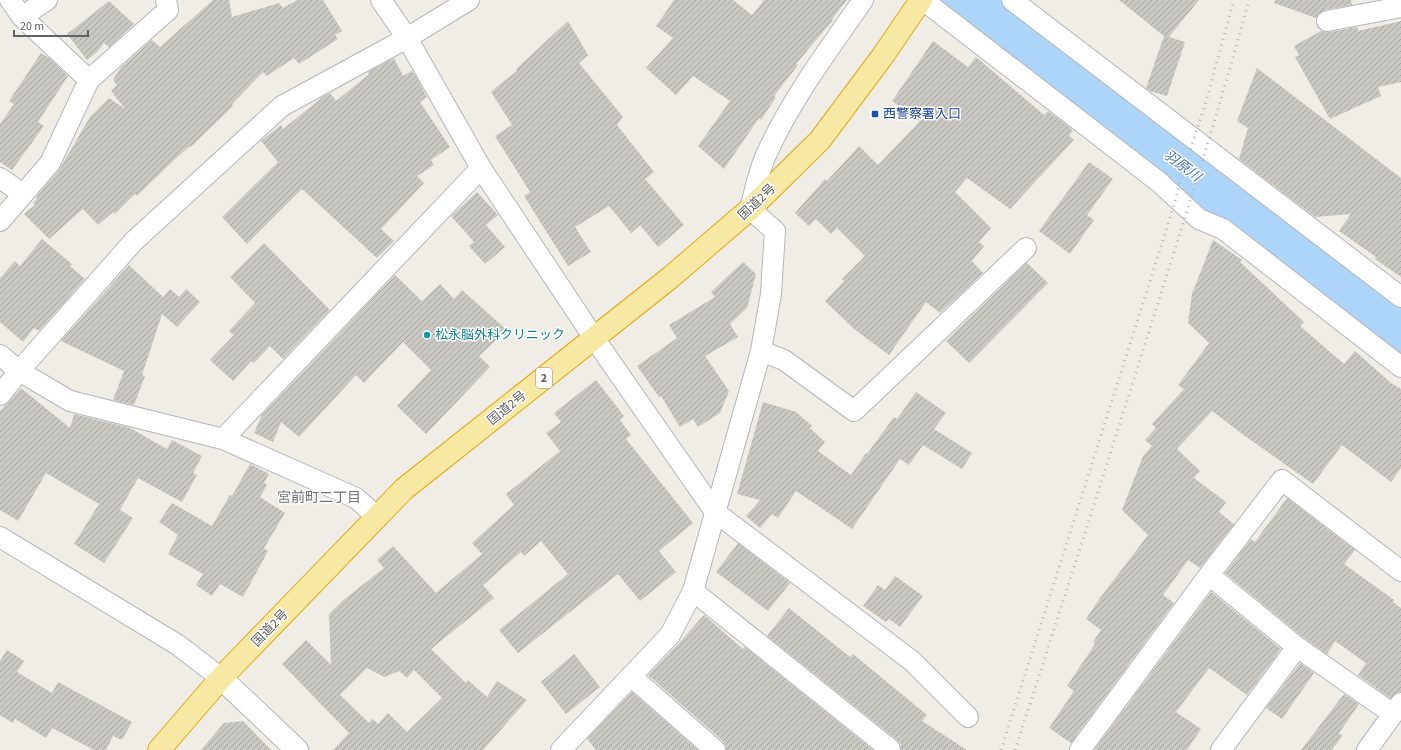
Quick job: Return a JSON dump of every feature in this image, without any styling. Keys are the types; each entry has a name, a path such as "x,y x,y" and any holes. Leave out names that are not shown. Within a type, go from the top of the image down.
{"highway":[{"name":"国道2号","path":"159,750 221,678 404,489 671,278 750,209 820,140 882,57 922,0"}],"street":[{"path":"10,0 22,17 89,80"},
{"path":"22,17 47,0"},
{"path":"0,221 50,163 89,80 168,10 166,0"},
{"path":"381,0 407,38 481,168 594,338 715,512 912,661 968,718"},
{"path":"0,395 19,371 134,241 282,106 407,38 469,0"},
{"path":"561,750 670,635 693,590 762,352 771,294 775,231 750,209 766,154 784,119 806,83 863,0"},
{"path":"922,0 1159,182 1199,219 1223,229 1401,367"},
{"path":"1012,0 1399,292"},
{"path":"1327,22 1401,7"},
{"path":"222,439 481,168"},
{"path":"0,178 23,194"},
{"path":"762,352 784,360 854,411 1026,248"},
{"path":"0,355 19,371 70,401 222,439 356,498 377,518"},
{"path":"1080,750 1209,575 1282,480 1401,571"},
{"path":"0,537 178,645 221,678 297,750"},
{"path":"1209,575 1297,647 1397,709 1367,750"},
{"path":"693,590 890,749"},
{"path":"1221,750 1297,647"},
{"path":"631,676 715,750"}],"building":[{"path":"213,0 229,0 232,17 279,3 283,8 297,0 323,0 342,31 335,35 338,39 299,64 294,58 267,76 263,72 232,104 233,106 191,147 190,146 173,161 137,196 135,194 115,214 113,212 98,225 83,209 49,239 24,214 35,205 33,203 37,199 36,197 59,170 90,117 109,98 125,109 111,91 117,85 113,80 121,67 152,40 160,47"},
{"path":"674,0 733,0 752,15 764,0 847,0 832,19 833,20 796,64 798,65 774,96 776,97 761,120 759,118 724,169 698,146 730,101 693,76 676,95 646,68 673,38 656,26"},
{"path":"1119,0 1199,0 1169,37 1185,42 1167,96 1150,91 1146,88 1164,36"},
{"path":"1275,0 1351,0 1352,5 1324,10 1319,13 1316,18 1274,3"},
{"path":"109,1 134,24 109,47 104,43 97,52 87,60 67,34"},
{"path":"568,21 588,55 579,63 623,117 617,125 654,172 645,179 684,225 658,247 640,225 631,233 609,206 575,227 591,252 568,266 524,196 530,192 495,136 512,125 491,92 517,71 516,69"},
{"path":"1401,21 1401,82 1378,87 1381,96 1330,119 1295,57 1299,55 1294,46 1321,31 1329,32 1357,27 1358,31"},
{"path":"933,41 968,67 976,57 1044,115 1048,111 1068,126 1073,131 1069,136 1074,140 1010,209 967,178 955,192 991,228 979,242 984,246 972,261 983,273 940,313 926,302 889,355 854,329 825,301 844,281 842,279 865,256 837,228 831,234 816,219 809,226 795,213 825,179 827,181 859,146 878,165 920,121 892,101"},
{"path":"41,53 49,58 68,76 38,122 44,126 12,170 0,162 0,124 14,104 9,101"},
{"path":"394,58 403,76 412,71 417,78 427,97 420,102 450,147 431,160 434,165 417,176 424,183 381,229 394,241 377,258 302,189 247,244 222,217 278,162 261,141 281,125 283,129 324,96 330,93 336,101 369,74 368,72"},
{"path":"1257,68 1401,178 1401,277 1339,231 1351,214 1315,217 1239,159 1248,128 1237,121"},
{"path":"1089,162 1113,179 1087,215 1094,220 1070,254 1039,231"},
{"path":"477,192 498,215 486,225 505,247 485,264 469,246 474,242 451,216"},
{"path":"42,239 72,264 70,266 85,279 39,331 34,328 23,342 0,322 0,278 15,261 20,266"},
{"path":"1213,240 1242,260 1240,262 1304,322 1300,326 1344,364 1355,351 1391,383 1401,389 1401,468 1391,482 1342,445 1313,484 1212,411 1177,449 1200,471 1194,478 1226,502 1219,512 1234,524 1200,568 1188,560 1163,595 1174,603 1071,743 1049,728 1074,691 1067,686 1095,644 1093,642 1101,630 1086,619 1100,598 1148,535 1122,510 1143,456 1152,446 1145,440 1156,428 1152,424 1184,389 1178,385 1209,343 1188,323 1192,294"},
{"path":"264,243 330,310 283,359 270,346 254,363 251,361 233,381 210,360 234,335 229,331 255,303 230,277"},
{"path":"743,262 756,274 747,308 730,324 738,337 705,356 729,391 720,413 698,427 693,419 680,427 661,396 659,397 637,366 677,338 669,325 715,297 711,292"},
{"path":"1027,263 1048,283 969,363 946,341"},
{"path":"129,265 163,297 170,289 179,297 186,289 200,302 177,327 162,314 142,375 145,376 134,405 113,400 124,371 61,341"},
{"path":"395,275 422,301 440,284 454,299 462,290 507,330 479,356 490,367 426,434 397,406 431,370 403,342 364,383 356,375 299,437 281,422 273,442 254,433 262,415"},
{"path":"596,380 624,416 620,420 631,435 626,439 693,523 659,551 676,572 640,601 618,574 518,653 499,630 568,574 541,541 524,556 521,552 483,585 494,598 431,649 466,683 468,680 487,697 497,681 527,700 483,750 333,750 349,733 282,664 306,640 331,665 329,614 341,602 384,568 377,560 393,546 436,593 482,554 472,543 514,505 506,494 560,451 546,433 561,422 554,413","holes":["367,668 384,677 399,671 407,678 414,670 442,698 407,732 388,713 378,724 373,719 369,723 340,695"]},
{"path":"21,388 70,428 74,414 130,428 167,449 172,440 202,456 193,473 197,475 182,502 138,478 120,510 133,518 104,563 74,544 99,504 46,473 18,521 0,510 0,411"},
{"path":"916,392 946,413 934,429 972,453 962,469 923,445 909,465 900,459 852,529 796,491 778,518 772,514 760,528 746,516 760,500 737,494 763,402 796,412 812,426 810,428 825,442 818,451 851,475 894,417 897,419"},
{"path":"250,464 269,474 264,483 267,485 260,497 285,513 264,548 268,551 243,597 220,584 212,596 196,585 203,574 168,554 178,535 159,522 172,503 212,526 230,495 232,496"},
{"path":"1287,498 1355,550 1344,564 1394,600 1393,602 1401,608 1401,692 1396,693 1390,698 1358,675 1366,663 1335,641 1327,654 1304,638 1225,573 1251,539 1255,542"},
{"path":"738,543 790,583 768,611 716,572"},
{"path":"895,576 923,596 900,627 889,619 886,622 863,606 878,585 885,590"},
{"path":"1211,592 1281,649 1247,695 1209,668 1176,712 1201,729 1187,750 1094,750"},
{"path":"789,608 850,657 853,654 927,715 922,721 967,750 901,750 901,744 897,740 767,636"},
{"path":"704,615 743,649 745,647 873,750 726,750 726,746 723,741 648,675"},
{"path":"7,650 24,661 17,672 52,693 58,682 132,722 122,740 113,736 106,750 94,750 52,728 46,738 15,719 13,723 0,715 0,661"},
{"path":"574,654 600,687 566,714 541,682"},
{"path":"1300,663 1314,673 1282,719 1266,708"},
{"path":"632,692 698,750 596,750 587,739"},
{"path":"1344,694 1359,704 1339,733 1342,736 1332,750 1301,750"},
{"path":"243,721 271,750 201,750 224,723"}],"waterway":[{"name":"羽原川","path":"964,0 1236,208 1401,331"}],"railway":[{"path":"1001,750 1164,237 1205,105 1234,0"},
{"path":"1015,750 1181,230 1249,0"}],"place":[{"name":"西警察署入口","path":"875,114"},
{"name":"松永脳外科クリニック","path":"427,335"}],"district":[{"name":"宮前町二丁目","path":"319,498"}]}
